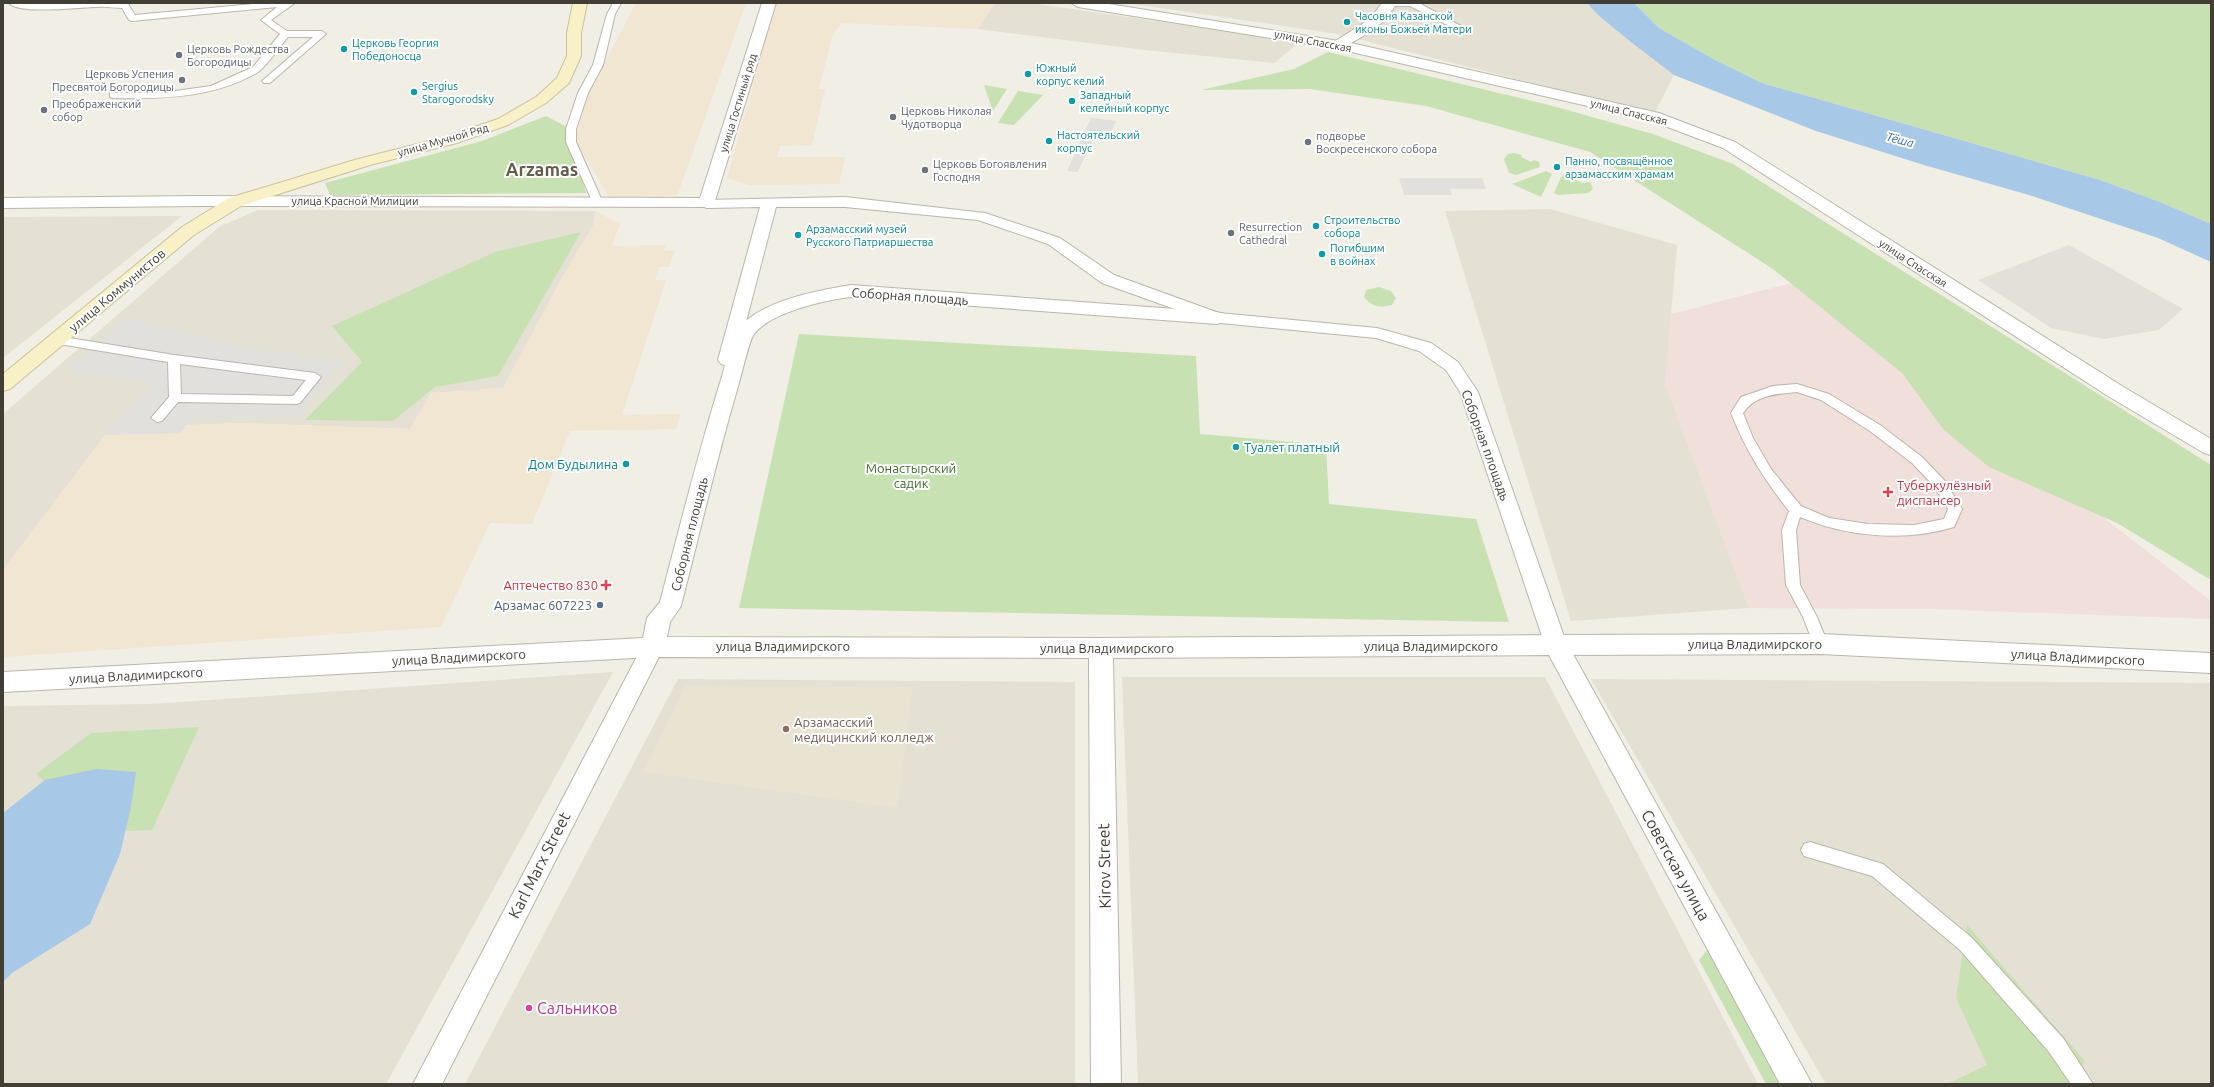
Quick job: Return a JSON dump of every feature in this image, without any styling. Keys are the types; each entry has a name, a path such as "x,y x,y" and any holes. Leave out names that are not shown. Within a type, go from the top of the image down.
{"main road":[{"name":"улица Мучной Ряд","path":"235,202 364,162 451,140 503,122 542,100 564,80 574,56 574,33 580,3"},
{"name":"улица Коммунистов","path":"3,384 188,231 235,202"}],"street":[{"name":"улица Гостиный ряд","path":"707,202 769,3"},
{"name":"улица Спасская","path":"1078,3 1339,44 1654,116 1729,145 2115,391 2211,448"},
{"path":"1339,44 1378,19 1387,10 1390,3"},
{"name":"улица Красной Милиции","path":"3,203 707,202"},
{"name":"Соборная площадь","path":"707,202 845,202 980,216 1054,241 1108,279 1217,318"},
{"name":"Соборная площадь","path":"652,646 769,203"},
{"name":"Соборная площадь","path":"659,618 670,606 719,417 745,332 760,320 816,296 851,291 1217,318 1377,333 1426,347 1452,366 1469,392 1556,645"},
{"name":"улица Владимирского","path":"3,682 652,646 1101,648 1820,644 2211,663"},
{"name":"Советская улица","path":"1556,645 1797,1084"},
{"name":"Karl Marx Street","path":"427,1084 652,646"},
{"name":"Kirov Street","path":"1101,648 1106,1084"}],"lane":[{"path":"598,203 570,142 572,129 583,93 598,65 611,14 617,3"},
{"path":"1390,3 1413,4 1464,30"},
{"path":"12,5 59,7 98,4 125,6 132,18 288,4"},
{"path":"267,81 322,34 285,34 265,20 288,4"},
{"path":"113,95 161,96 213,88 256,69 285,34"},
{"path":"57,340 174,359 315,377 296,400 175,398"},
{"path":"157,418 175,398 174,359"},
{"path":"1797,388 1825,397 1875,428 1917,460 1939,483 1955,509 1949,523 1914,530 1868,529 1827,523 1796,510 1766,472 1747,438 1737,413 1745,400 1773,390 1797,388"},
{"path":"1796,510 1789,530 1793,585 1810,617 1820,644"},
{"path":"1810,850 1877,870 1966,944 2056,1045 2082,1084"}],"shaded area":[{"path":"636,3 746,3 677,196 609,197 575,140 588,95"},
{"path":"776,3 995,3 978,29 842,23 833,35 823,72 819,89 825,89 812,145 780,146 777,157 845,157 839,184 749,185 727,178"},
{"path":"995,3 1031,3 1300,42 1274,63 1145,50 978,29"},
{"path":"1126,3 1587,3 1598,15 1674,75 1654,114 1338,34"},
{"path":"1091,118 1116,121 1111,132 1096,131 1078,172 1067,171"},
{"path":"1399,178 1482,178 1486,189 1450,189 1452,195 1404,195"},
{"path":"1550,209 1677,245 1665,383 1749,608 1571,621 1445,211"},
{"path":"258,210 595,211 593,226 563,276 503,388 431,393 410,429 238,423 191,425 105,435 3,570 3,414 219,227"},
{"path":"595,211 620,224 612,246 666,245 664,251 675,250 669,267 659,267 655,280 666,280 622,415 681,414 676,429 570,431 532,524 490,523 441,627 3,657 3,570 105,435 191,425 238,423 410,429 431,393 503,388 563,276 593,226"},
{"path":"182,216 3,358 3,217"},
{"path":"2069,245 2183,309 2159,330 2104,339 2051,328 1978,280"},
{"name":"Туберкулёзный диспансер","path":"1799,281 2211,601 2211,619 1932,609 1749,608 1665,383 1671,314"},
{"path":"126,318 240,347 342,360 298,417 192,419 180,433 105,435 156,384 66,370"},
{"path":"613,672 386,1084 3,1084 3,706 152,704"},
{"path":"1122,677 1545,677 1758,1084 1138,1084"},
{"path":"678,679 1075,682 1075,1084 465,1084"},
{"path":"1591,679 2211,683 2211,1084 1826,1084"},
{"name":"Арзамасский медицинский колледж","path":"685,686 913,687 897,808 643,772"}],"green space":[{"path":"1634,3 2211,3 2211,224 2160,202 2100,180 1762,83 1715,60 1659,28"},
{"path":"1328,52 1549,105 1653,134 1733,164 2211,465 2211,580 2117,523 1989,467 1944,430 1902,373 1773,269 1590,152 1426,106 1310,89 1201,90 1294,69"},
{"path":"984,85 1007,89 993,111"},
{"path":"1018,91 1043,95 1014,125 998,123"},
{"path":"546,116 571,129 571,142 586,193 330,195 325,183 482,141"},
{"path":"1514,153 1522,155 1521,157 1531,162 1534,160 1539,162 1540,167 1516,175 1509,173 1504,159 1508,154"},
{"path":"1546,171 1552,174 1541,197 1512,184"},
{"path":"1569,174 1573,179 1583,183 1590,182 1593,189 1588,193 1558,195 1554,193 1562,175"},
{"path":"581,232 498,376 435,387 393,421 305,420 362,362 332,326 495,252"},
{"path":"1379,287 1391,291 1396,298 1392,305 1376,306 1364,297 1366,290"},
{"name":"Монастырский садик","path":"799,334 1196,356 1200,434 1326,445 1329,504 1476,519 1509,622 739,608"},
{"path":"199,727 152,830 100,832 36,774 91,733"},
{"path":"1967,925 2084,1060 2084,1084 1947,1084 1987,1065 1956,998"},
{"path":"1712,944 1788,1084 1766,1084 1699,960"}],"water":[{"name":"Тёша","path":"1587,3 1634,3 1659,28 1715,60 1762,83 2100,180 2160,202 2211,224 2211,262 2158,238 2029,195 1924,165 1816,131 1674,75 1598,15"},
{"path":"96,769 136,772 131,807 120,854 90,924 12,973 3,982 3,813 45,780"}],"place":[{"name":"Часовня Казанской иконы Божьей Матери","path":"1347,22"},
{"name":"Церковь Георгия Победоносца","path":"344,49"},
{"name":"Церковь Рождества Богородицы","path":"179,55"},
{"name":"Южный корпус келий","path":"1028,74"},
{"name":"Церковь Успения Пресвятой Богородицы","path":"182,80"},
{"name":"Sergius Starogorodsky","path":"414,92"},
{"name":"Западный келейный корпус","path":"1072,101"},
{"name":"Преображенский собор","path":"44,110"},
{"name":"Церковь Николая Чудотворца","path":"893,117"},
{"name":"Настоятельский корпус","path":"1049,141"},
{"name":"подворье Воскресенского собора","path":"1308,142"},
{"name":"Панно, посвящённое арзамасским храмам","path":"1557,167"},
{"name":"Церковь Богоявления Господня","path":"925,170"},
{"name":"Строительство собора","path":"1316,226"},
{"name":"Resurrection Cathedral","path":"1231,233"},
{"name":"Арзамасский музей Русского Патриаршества","path":"798,235"},
{"name":"Погибшим в войнах","path":"1322,254"},
{"name":"Туалет платный","path":"1236,447"},
{"name":"Дом Будылина","path":"626,464"},
{"name":"Туберкулёзный диспансер","path":"1888,492"},
{"name":"Аптечество 830","path":"606,585"},
{"name":"Арзамас 607223","path":"600,605"},
{"name":"Арзамасский медицинский колледж","path":"786,729"},
{"name":"Сальников","path":"529,1008"}],"district":[{"name":"Arzamas","path":"542,170"}]}
